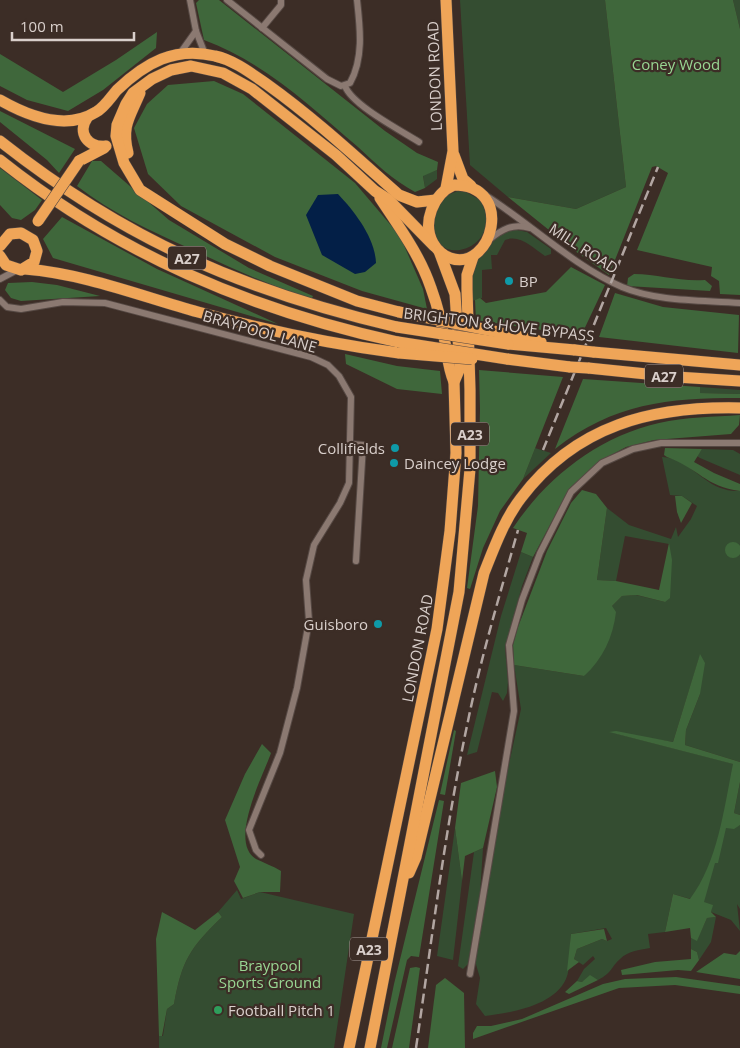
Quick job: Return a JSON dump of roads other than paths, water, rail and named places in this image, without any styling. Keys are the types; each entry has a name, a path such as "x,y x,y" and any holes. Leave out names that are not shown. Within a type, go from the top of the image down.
{"highway":[{"name":"LONDON ROAD","path":"446,0 453,151 446,188"},
{"path":"0,246 10,234 21,233 31,228 38,221 79,161 83,145 82,130 92,115 133,74 156,60 180,53 217,56 243,68 284,97 399,195 417,202 436,200"},
{"path":"79,161 106,146 117,130 126,104 133,93 162,74 182,67 203,67 223,73 252,90 286,115 375,191 389,200 436,249 454,259 472,257 487,242 492,219 484,194 470,186 454,185 446,188 436,200 429,227 429,233 436,249"},
{"name":"A27","path":"144,86 126,124 126,143 139,177 157,201"},
{"path":"0,100 43,119 59,121 92,115 112,116 117,130"},
{"path":"82,130 85,138 92,144 106,146"},
{"name":"A27","path":"117,130 124,163 140,190 225,244 270,266 348,298 508,339"},
{"name":"BRIGHTON & HOVE BYPASS","path":"0,141 36,170 79,199 173,252 263,290 310,305 397,327 508,339 575,350 740,365"},
{"name":"LONDON ROAD","path":"453,151 458,168 470,186"},
{"name":"BRIGHTON & HOVE BYPASS","path":"0,160 64,206 173,269 267,307 398,348"},
{"path":"375,191 403,230 422,264 431,288 446,348 448,368 454,382"},
{"path":"0,256 6,265 21,269 36,256 33,240 38,221"},
{"path":"21,233 33,240"},
{"name":"LONDON ROAD","path":"349,1048 437,629 450,531 456,453 454,382 460,368 454,294 436,249"},
{"name":"LONDON ROAD","path":"370,1048 402,893 458,592 466,532 470,469 467,275 472,257"},
{"name":"A27","path":"21,269 92,279 196,312 300,337 398,348 455,360 507,359 676,378 740,381"},
{"path":"402,893 416,857 484,573 498,536 520,499 562,456 582,442 613,426 643,416 676,410 740,408"}],"street":[{"path":"227,0 327,79 345,86"},
{"path":"262,28 281,5 281,0"},
{"path":"345,86 352,79 358,60 361,32 357,0"},
{"path":"192,1 196,31 205,54"},
{"path":"180,53 196,31"},
{"path":"345,86 348,94 419,142"},
{"name":"MILL ROAD","path":"484,194 587,268 623,287 667,298 740,303"},
{"name":"MILL ROAD","path":"487,242 497,233 512,226 533,229"},
{"path":"0,279 21,269"},
{"name":"BRAYPOOL LANE","path":"0,300 7,306 21,309 62,302 106,303 311,357 328,365 339,376 352,397 349,483 340,503 314,545 306,580 309,621 294,701 280,753 249,830 256,850 261,855"},
{"path":"470,974 514,711 509,645 522,600 540,553 571,492 602,463 633,449 661,443 740,442"},
{"path":"350,444 363,445 356,561"}],"water":[{"path":"338,194 357,217 372,244 376,263 365,272 355,274 322,255 306,215 318,195"}],"railway":[{"path":"543,450 658,167"},
{"path":"416,1048 452,802 479,673 518,530"}],"place":[{"name":"BP","path":"509,281"},
{"name":"Collifields","path":"395,448"},
{"name":"Daincey Lodge","path":"394,463"},
{"name":"Guisboro","path":"378,624"},
{"name":"Football Pitch 1","path":"218,1010"}],"park label":[{"name":"Coney Wood","path":"676,64"},
{"name":"Braypool Sports Ground","path":"270,974"}]}
